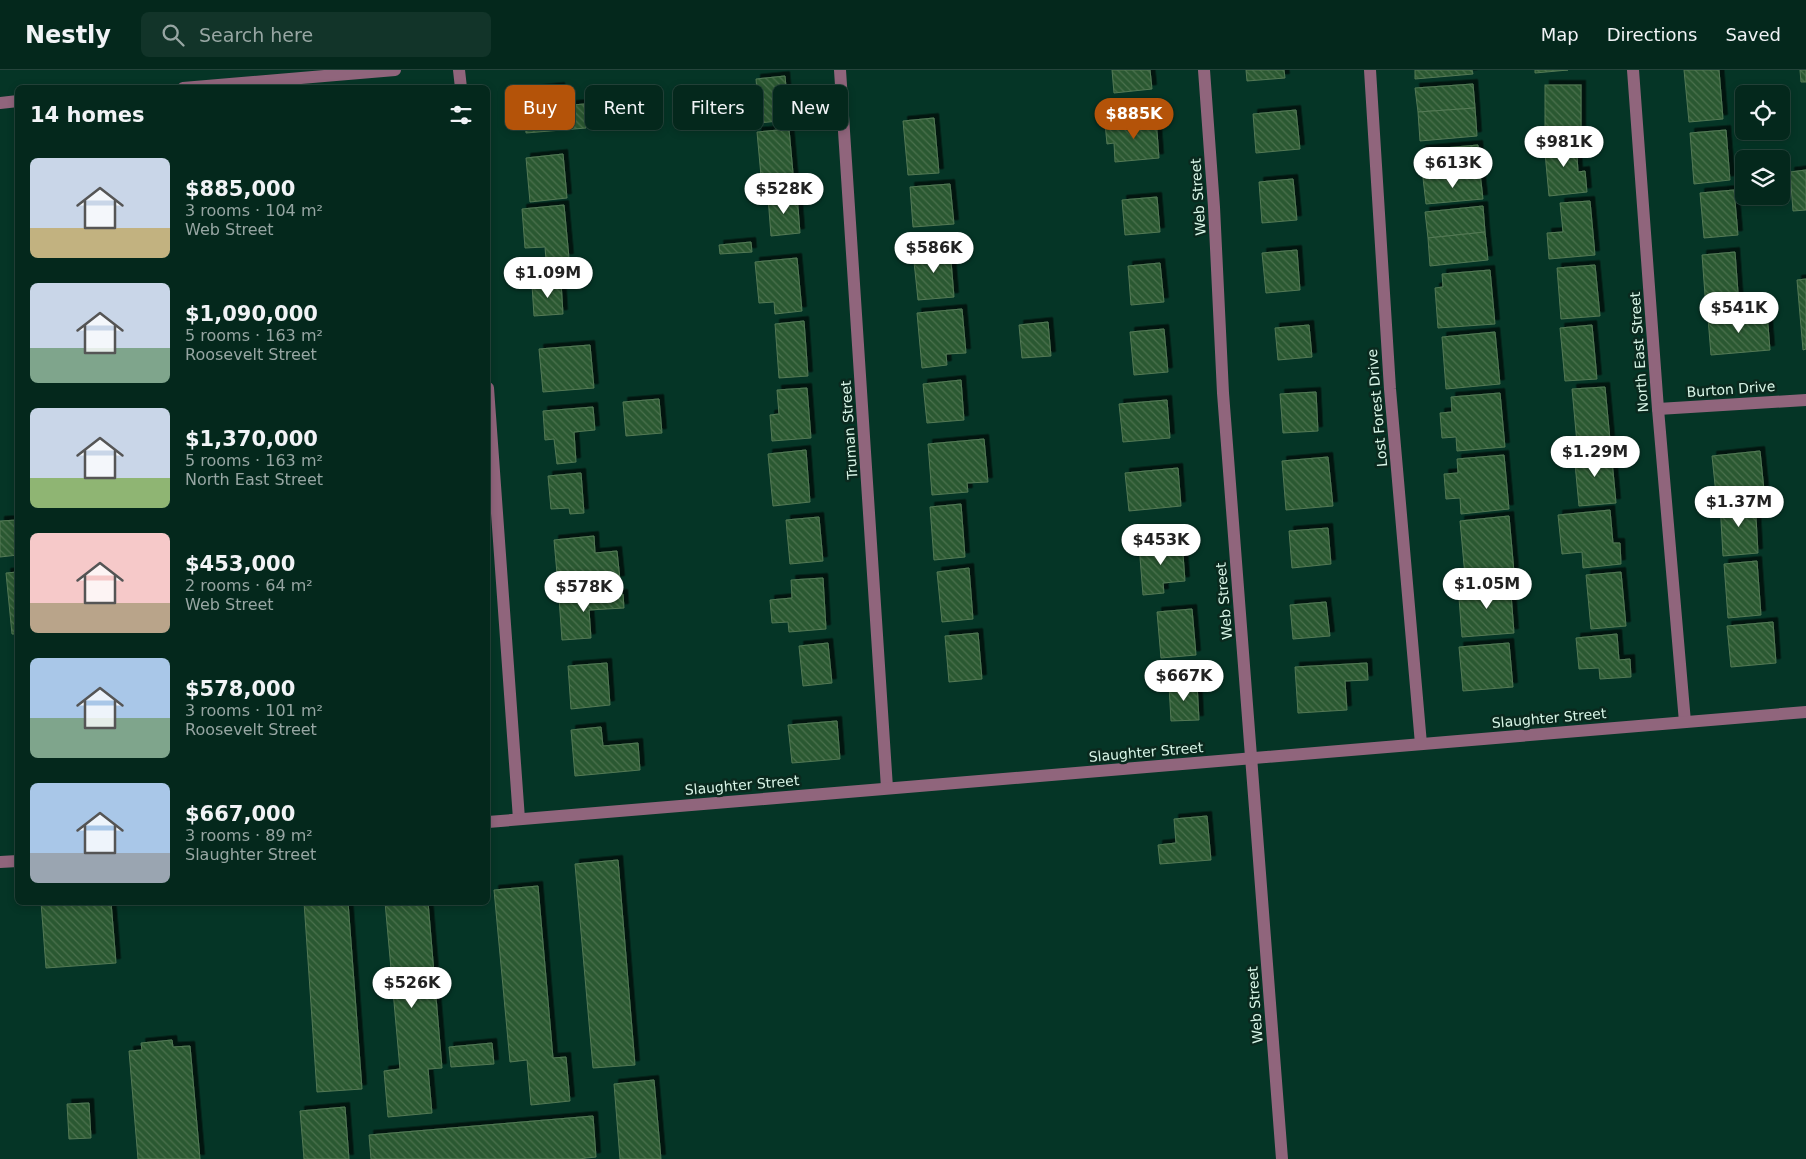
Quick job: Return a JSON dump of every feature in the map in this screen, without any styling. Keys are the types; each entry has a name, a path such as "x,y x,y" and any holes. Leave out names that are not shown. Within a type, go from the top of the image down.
{"street":[{"path":"218,85 394,70"},
{"path":"459,70 461,85"},
{"name":"Truman Street","path":"840,70 887,788"},
{"name":"Web Street","path":"1204,70 1214,207 1223,393 1282,1159"},
{"name":"Lost Forest Drive","path":"1370,70 1390,389 1421,744"},
{"name":"North East Street","path":"1633,70 1658,409 1686,722"},
{"path":"0,102 15,101"},
{"name":"Burton Drive","path":"1658,409 1806,400"},
{"path":"490,417 518,819"},
{"name":"Slaughter Street","path":"490,822 1806,712"},
{"path":"0,862 15,861"}],"building":[{"path":"1112,70 1150,70 1152,89 1114,93"},
{"path":"1246,70 1284,70 1285,78 1247,81"},
{"path":"1415,70 1472,70 1473,74 1415,79"},
{"path":"1535,70 1568,70 1535,73"},
{"path":"1684,70 1719,70 1723,119 1689,122"},
{"path":"1800,70 1806,70 1806,82 1801,82"},
{"path":"785,76 786,85 773,85 773,122 763,123 763,85 757,85 756,79"},
{"path":"1473,84 1475,108 1418,112 1415,88"},
{"path":"1545,85 1581,85 1581,130 1545,130"},
{"path":"584,104 585,128 575,129 575,105"},
{"path":"1475,108 1477,136 1420,141 1418,112"},
{"path":"1296,110 1300,149 1256,153 1253,114"},
{"path":"934,118 939,173 908,175 903,121"},
{"path":"1156,119 1159,158 1115,162 1114,143 1107,144 1105,123"},
{"path":"526,130 562,130 526,133"},
{"path":"789,130 794,184 762,187 757,132"},
{"path":"1726,130 1730,180 1694,184 1690,133"},
{"path":"1576,139 1578,172 1585,171 1587,192 1549,196 1544,142"},
{"path":"1478,145 1480,173 1423,178 1421,150"},
{"path":"563,154 567,198 530,202 526,158"},
{"path":"1806,170 1806,210 1793,211 1790,172"},
{"path":"1480,173 1483,199 1426,204 1423,178"},
{"path":"1293,179 1297,220 1262,223 1259,182"},
{"path":"950,184 954,224 913,227 910,187"},
{"path":"1734,190 1738,235 1704,238 1700,193"},
{"path":"797,195 800,233 771,236 768,197"},
{"path":"1157,197 1160,232 1125,235 1122,200"},
{"path":"1590,201 1595,255 1549,259 1547,233 1563,232 1560,203"},
{"path":"564,205 569,258 546,260 545,247 525,248 522,209"},
{"path":"1483,206 1485,232 1428,238 1425,212"},
{"path":"1485,232 1488,260 1430,266 1428,238"},
{"path":"751,242 752,252 720,254 719,245"},
{"path":"950,249 954,297 918,300 913,252"},
{"path":"1297,250 1300,290 1266,293 1262,253"},
{"path":"1735,252 1739,306 1706,308 1702,255"},
{"path":"797,258 802,311 775,314 774,302 759,303 755,262"},
{"path":"1160,263 1164,302 1131,305 1128,266"},
{"path":"1595,265 1600,316 1561,319 1557,268"},
{"path":"1490,270 1495,324 1438,328 1435,288 1443,287 1442,274"},
{"path":"1806,279 1806,349 1803,350 1797,280"},
{"path":"561,282 563,314 534,316 532,285"},
{"path":"962,309 966,353 946,354 947,365 922,368 917,313"},
{"path":"1767,313 1770,350 1711,355 1708,318"},
{"path":"804,321 808,376 779,378 775,324"},
{"path":"1048,322 1051,356 1022,358 1019,325"},
{"path":"1309,325 1312,357 1278,360 1275,328"},
{"path":"1592,325 1597,379 1565,381 1560,328"},
{"path":"1164,329 1168,372 1134,375 1130,332"},
{"path":"1495,332 1500,384 1446,389 1442,337"},
{"path":"590,345 594,388 543,392 539,349"},
{"path":"961,380 964,420 927,423 923,384"},
{"path":"1605,387 1610,440 1577,443 1572,389"},
{"path":"807,388 811,438 772,441 770,415 779,414 777,390"},
{"path":"1316,392 1318,431 1283,433 1280,394"},
{"path":"1500,393 1505,447 1457,451 1456,437 1442,438 1440,413 1452,412 1451,397"},
{"path":"659,399 662,433 626,436 623,402"},
{"path":"1167,400 1170,438 1123,442 1119,404"},
{"path":"593,407 595,430 574,432 576,462 557,464 554,439 545,440 543,411"},
{"path":"984,439 988,482 967,483 968,492 932,495 928,444"},
{"path":"806,450 810,502 773,506 768,454"},
{"path":"1611,450 1616,503 1579,506 1574,453"},
{"path":"1760,451 1764,490 1716,494 1712,456"},
{"path":"1504,455 1509,509 1461,514 1460,498 1446,499 1444,474 1458,473 1457,459"},
{"path":"1328,457 1333,506 1286,510 1282,461"},
{"path":"1178,468 1181,506 1129,511 1125,473"},
{"path":"581,473 584,513 570,514 569,508 551,509 548,476"},
{"path":"1755,500 1758,553 1723,556 1720,503"},
{"path":"961,504 965,557 934,560 930,507"},
{"path":"1610,510 1613,543 1620,543 1621,564 1583,568 1582,552 1562,554 1558,515"},
{"path":"1509,516 1514,572 1465,576 1460,521"},
{"path":"819,517 823,561 790,564 786,520"},
{"path":"15,520 15,555 0,557 0,521"},
{"path":"1328,528 1331,564 1292,568 1289,531"},
{"path":"594,536 595,553 617,551 620,580 558,585 554,540"},
{"path":"1182,541 1185,581 1163,583 1164,593 1143,595 1139,545"},
{"path":"1757,561 1761,615 1728,618 1724,564"},
{"path":"969,568 973,619 942,622 937,572"},
{"path":"15,572 15,634 12,634 6,573"},
{"path":"1621,572 1626,626 1591,629 1586,575"},
{"path":"823,578 826,629 789,632 788,622 772,623 770,600 792,598 791,580"},
{"path":"1510,581 1514,633 1462,637 1459,598 1467,597 1466,584"},
{"path":"623,594 624,608 589,610 591,638 562,640 559,598"},
{"path":"1326,602 1330,636 1293,639 1290,605"},
{"path":"1192,609 1196,655 1161,658 1157,612"},
{"path":"1773,622 1776,663 1731,667 1727,626"},
{"path":"978,633 982,679 949,682 945,636"},
{"path":"1617,634 1619,660 1630,659 1631,677 1600,679 1599,668 1579,669 1576,638"},
{"path":"828,643 832,683 803,686 799,646"},
{"path":"1509,643 1513,687 1463,691 1459,647"},
{"path":"607,663 610,705 571,709 568,666"},
{"path":"1367,663 1368,680 1345,681 1347,710 1298,713 1295,667"},
{"path":"1197,683 1199,720 1171,721 1169,685"},
{"path":"837,721 840,759 792,763 788,725"},
{"path":"601,727 603,746 638,743 640,770 575,776 571,730"},
{"path":"1207,816 1211,860 1160,864 1158,845 1176,843 1174,819"},
{"path":"618,860 635,1065 593,1068 575,864"},
{"path":"538,886 553,1058 566,1057 570,1101 531,1105 527,1060 510,1062 494,890"},
{"path":"41,905 111,905 116,963 46,968"},
{"path":"304,905 348,905 362,1089 317,1092"},
{"path":"385,905 428,905 442,1068 428,1069 432,1113 388,1117 384,1071 400,1069"},
{"path":"172,1040 173,1047 190,1046 200,1159 138,1159 129,1051 142,1050 141,1043"},
{"path":"492,1043 494,1064 451,1067 449,1047"},
{"path":"654,1080 661,1159 620,1159 614,1084"},
{"path":"89,1103 91,1138 69,1139 67,1104"},
{"path":"345,1107 349,1159 304,1159 300,1111"},
{"path":"593,1116 596,1157 578,1159 371,1159 369,1135"}]}
